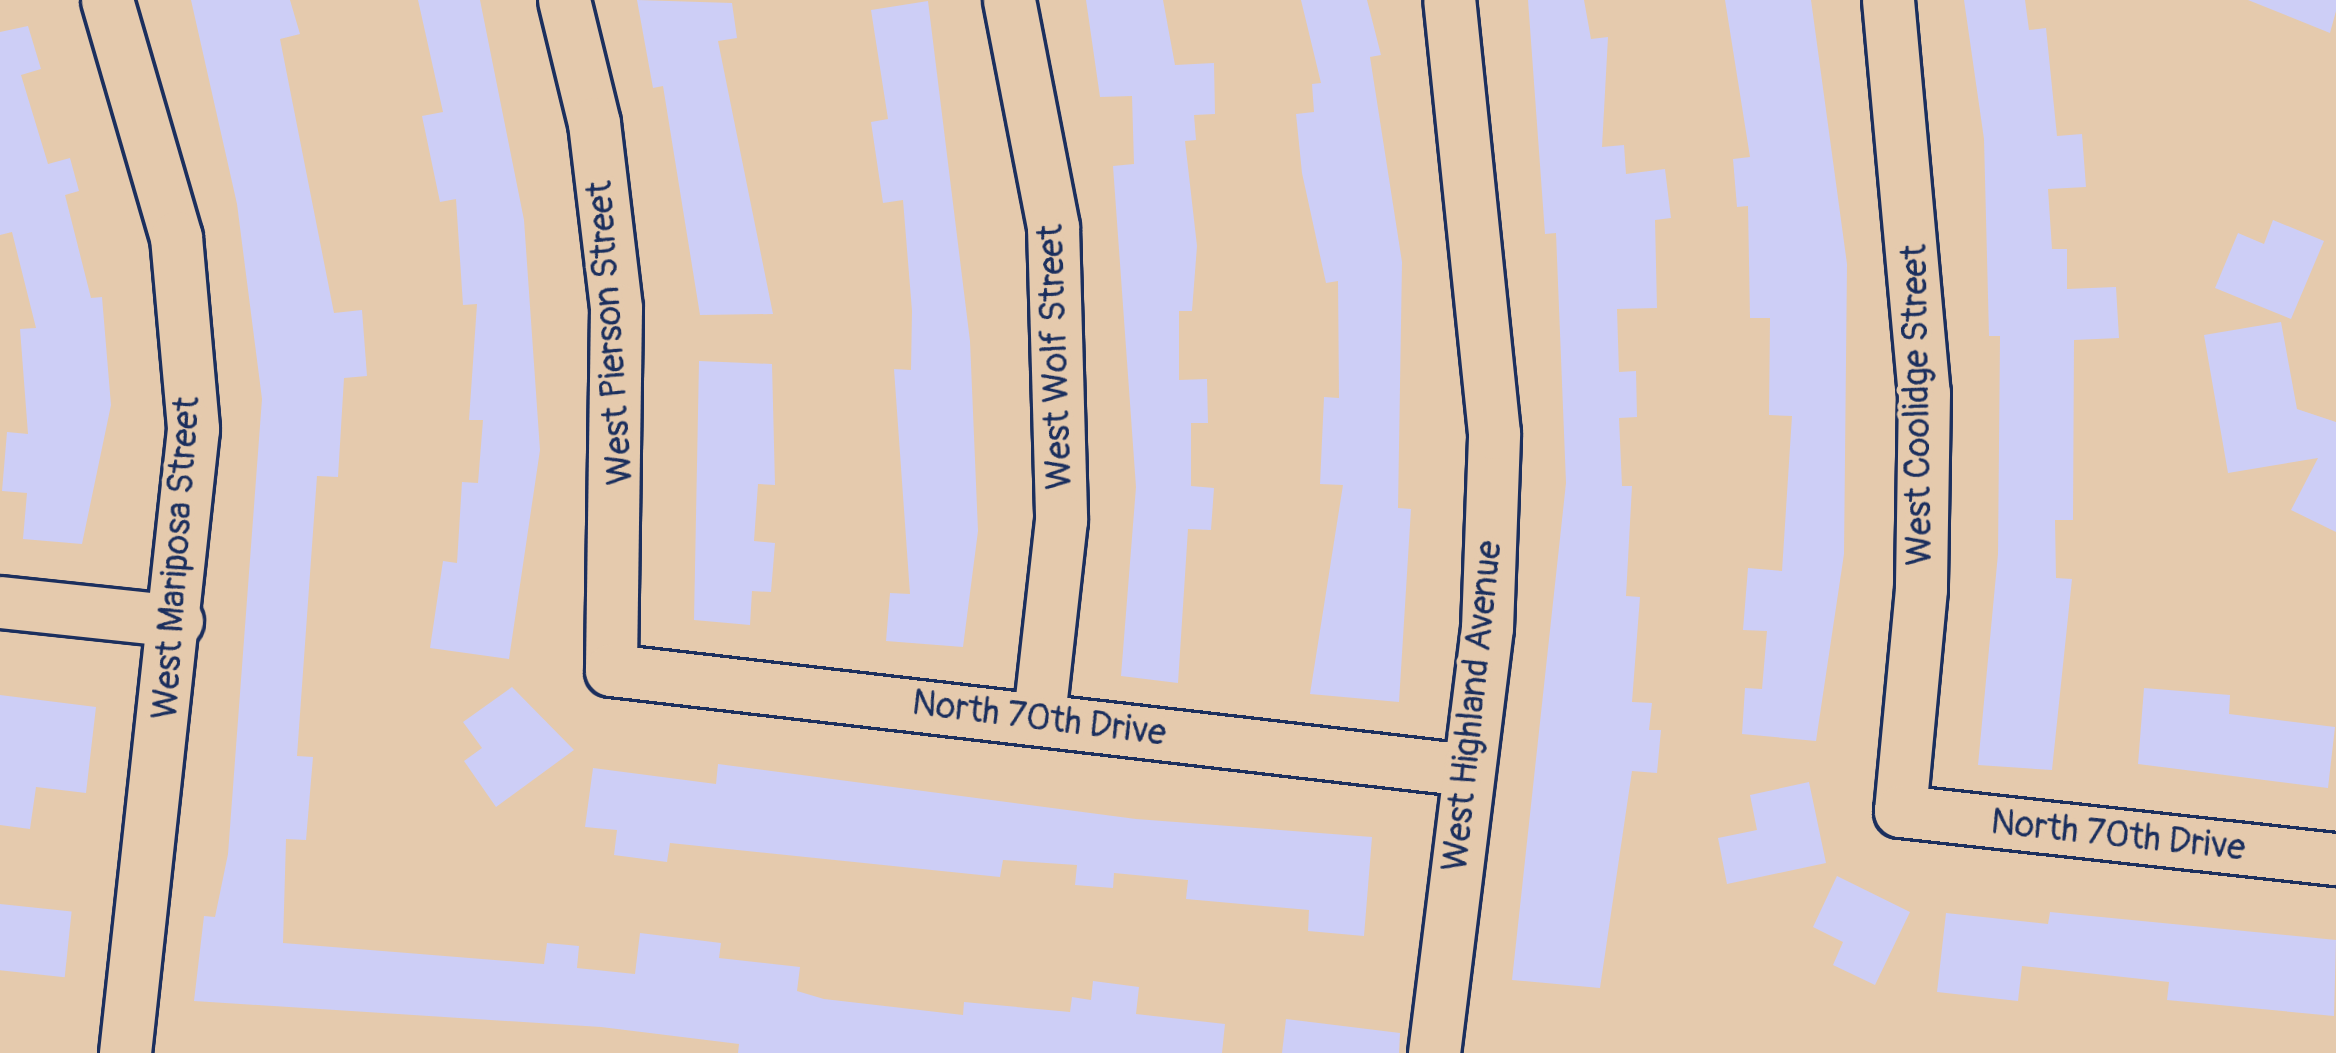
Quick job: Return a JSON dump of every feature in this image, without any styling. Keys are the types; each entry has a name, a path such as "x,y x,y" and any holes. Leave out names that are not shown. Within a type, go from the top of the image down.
{"street":[{"name":"West Mariposa Street","path":"106,0 176,237 193,429 177,621 125,1053"},
{"name":"West Pierson Street","path":"564,0 594,124 616,308 611,670"},
{"name":"West Wolf Street","path":"1009,0 1053,227 1061,520 1039,716"},
{"name":"West Highland Avenue","path":"1434,1053 1487,628 1494,433 1449,0"},
{"name":"West Coolidge Street","path":"1888,0 1924,393 1921,589 1900,811"},
{"path":"0,602 177,621"},
{"name":"North 70th Drive","path":"611,670 1039,716 1467,770"},
{"name":"North 70th Drive","path":"1900,811 2336,859"}],"building":[{"path":"191,0 290,0 300,34 280,39 334,313 362,310 367,376 344,378 338,477 317,476 297,756 313,757 306,840 286,839 283,943 544,964 547,943 579,946 577,968 635,974 640,933 721,943 719,958 800,967 797,991 824,999 963,1015 964,1002 1070,1012 1072,997 1091,1000 1093,981 1139,987 1136,1014 1225,1024 1222,1053 738,1053 739,1044 601,1027 194,1001 204,916 215,917 228,854 262,399 237,204"},
{"path":"418,0 480,0 524,220 540,450 509,659 430,648 443,561 457,563 462,482 478,483 483,420 469,420 477,304 463,305 456,199 440,202 422,116 443,112"},
{"path":"637,0 732,3 737,38 718,41 773,314 700,315 663,86 653,88"},
{"path":"1086,0 1163,0 1175,65 1214,63 1215,114 1194,115 1196,140 1185,141 1197,246 1192,311 1179,311 1179,380 1207,379 1208,423 1191,423 1191,486 1214,488 1211,530 1188,529 1178,683 1121,676 1136,487 1113,166 1134,164 1132,96 1100,97"},
{"path":"1301,0 1367,0 1381,55 1370,57 1402,262 1398,508 1411,509 1399,702 1310,694 1343,485 1320,484 1324,397 1339,398 1338,281 1326,283 1302,173 1296,114 1314,112 1312,84 1321,83"},
{"path":"1528,0 1584,0 1591,39 1608,37 1602,147 1624,145 1626,174 1665,169 1671,218 1655,220 1657,308 1617,309 1619,372 1636,371 1637,417 1619,418 1622,486 1632,486 1626,596 1640,597 1632,702 1652,703 1649,730 1661,730 1657,773 1632,771 1600,988 1512,980 1566,483 1556,233 1545,234"},
{"path":"1725,0 1811,0 1847,264 1844,554 1816,741 1742,734 1745,688 1762,689 1767,631 1743,630 1748,568 1782,571 1792,416 1769,415 1770,318 1750,318 1748,206 1737,207 1733,159 1750,157"},
{"path":"1964,0 2025,0 2029,30 2046,28 2057,136 2082,134 2086,187 2048,189 2052,249 2067,249 2067,289 2116,287 2119,338 2074,340 2073,520 2055,520 2056,578 2072,579 2052,770 1978,765 1998,554 2000,336 1989,336 1984,139"},
{"path":"2248,0 2336,0 2336,11 2330,33"},
{"path":"928,1 970,341 978,531 963,647 886,641 890,593 910,594 894,369 911,370 912,311 903,200 883,203 871,122 888,119 871,10"},
{"path":"28,26 41,69 21,75 48,164 70,158 79,191 65,195 91,298 102,297 111,405 82,544 23,539 27,493 2,491 7,432 28,434 20,329 36,328 12,232 0,235 0,32"},
{"path":"2273,220 2324,241 2291,319 2215,288 2238,233 2264,244"},
{"path":"2281,322 2297,409 2336,422 2336,532 2291,510 2318,458 2228,473 2204,335"},
{"path":"699,361 772,364 775,485 758,484 754,541 775,543 771,592 752,591 750,625 694,620"},
{"path":"512,687 574,750 496,807 464,761 482,748 463,722"},
{"path":"2144,688 2230,695 2229,714 2335,727 2328,788 2138,764"},
{"path":"0,695 96,707 86,793 36,787 30,829 0,825"},
{"path":"718,764 1136,819 1372,837 1364,936 1308,931 1309,910 1186,899 1188,880 1114,873 1113,888 1075,885 1077,865 1003,860 1000,877 670,843 667,862 614,855 617,830 585,827 593,768 716,784"},
{"path":"1809,782 1826,863 1727,884 1718,838 1757,830 1750,795"},
{"path":"1837,876 1910,912 1875,985 1833,965 1843,942 1813,927"},
{"path":"0,904 72,912 65,977 0,970"},
{"path":"2050,912 2336,940 2334,1016 2167,1000 2169,982 2022,966 2018,1001 1937,992 1946,913 2048,924"},
{"path":"1286,1019 1400,1033 1399,1053 1282,1053"}]}
